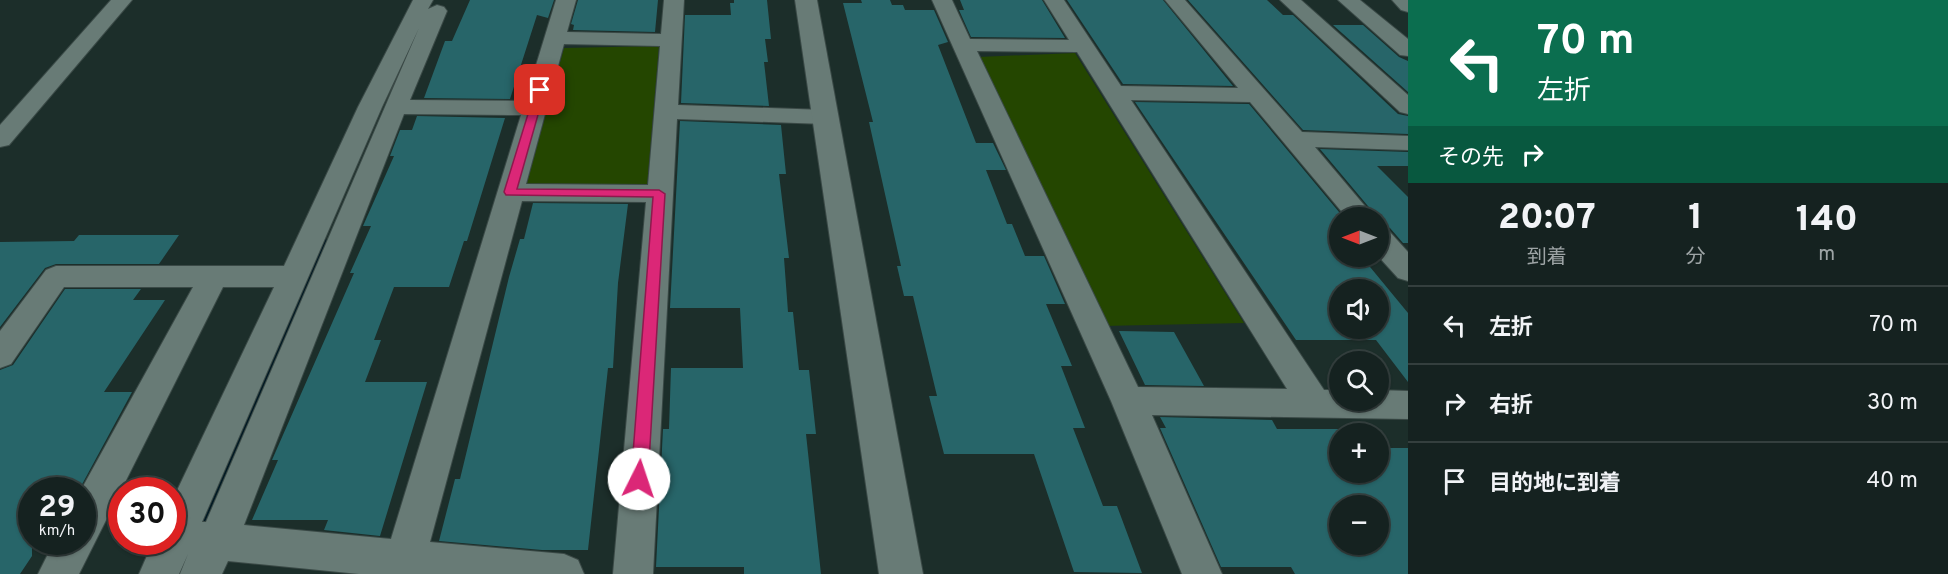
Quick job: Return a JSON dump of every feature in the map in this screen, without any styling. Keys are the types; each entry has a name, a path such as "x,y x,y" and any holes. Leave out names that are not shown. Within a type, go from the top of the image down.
{"street":[{"path":"0,140 122,0"},
{"path":"196,547 294,276 384,75 423,0"},
{"path":"159,574 196,547 442,0"},
{"path":"405,560 566,0"},
{"path":"633,574 664,112 674,0"},
{"path":"806,0 901,574"},
{"path":"942,0 1128,401 1202,574"},
{"path":"1054,0 1316,404"},
{"path":"1175,0 1353,207"},
{"path":"1290,0 1404,100"},
{"path":"1348,0 1408,50"},
{"path":"1402,0 1408,6"},
{"path":"555,38 671,40"},
{"path":"963,45 1084,46"},
{"path":"1114,93 1258,94"},
{"path":"395,107 534,108"},
{"path":"664,112 825,117"},
{"path":"1296,139 1408,143"},
{"path":"510,192 659,194"},
{"path":"1392,246 1408,272"},
{"path":"96,500 214,276"},
{"path":"0,355 56,277 294,276"},
{"path":"1128,401 1408,405"},
{"path":"196,547 405,560 564,574"},
{"path":"58,574 68,555"}],"green space":[{"path":"659,46 647,187 526,186 564,48"},
{"path":"1075,53 1244,323 1102,326 978,57"}],"building":[{"path":"470,0 554,0 548,18 537,15 510,99 424,98 445,41 452,41"},
{"path":"578,0 658,0 655,32 573,30 574,25 571,24"},
{"path":"734,0 767,0 771,39 765,39 768,62 764,62 769,106 681,103 685,15 731,15 730,3 734,3"},
{"path":"861,0 890,0 892,5 903,5 905,10 934,10 948,42 938,45 976,143 993,143 1006,170 986,170 1007,224 1012,224 1025,256 1044,256 1065,304 1046,304 1072,366 1061,366 1085,428 1073,428 1103,506 1117,506 1142,573 1074,572 1034,454 944,454 929,396 937,396 913,296 904,296 897,266 901,266 869,122 873,122 843,3 862,3"},
{"path":"960,0 1042,0 1065,38 971,37 959,10 964,10"},
{"path":"1067,0 1163,0 1233,86 1123,84"},
{"path":"1188,0 1267,0 1283,15 1293,15 1398,114 1408,116 1408,134 1303,130"},
{"path":"1333,25 1363,25 1399,57 1408,61 1408,92"},
{"path":"1135,102 1249,104 1335,207 1329,207 1329,267 1370,267 1380,279 1329,279 1329,339 1389,339 1389,290 1408,313 1408,382 1389,357 1389,351 1384,351 1376,340 1296,340"},
{"path":"417,116 505,118 467,241 464,241 449,287 394,287 374,340 381,340 365,382 427,382 380,536 324,530 328,520 252,520 278,460 272,460 354,273 350,273 371,226 363,226 394,156 390,156 400,130 412,130"},
{"path":"680,121 781,125 786,174 779,174 789,258 784,258 788,312 793,312 799,370 809,370 816,434 806,434 821,574 744,574 744,567 656,567 663,429 669,429 671,368 743,368 740,308 670,308"},
{"path":"1320,149 1408,152 1408,166 1377,166 1408,197 1408,243 1403,243 1389,228 1389,207 1369,207"},
{"path":"533,203 628,204 618,283 613,368 608,368 588,550 542,550 439,541 455,479 460,479 509,277 520,239 524,239"},
{"path":"79,235 179,235 159,264 56,264 45,268 0,327 0,242 74,241"},
{"path":"65,289 141,289 133,300 165,300 104,392 132,392 86,477 18,477 18,555 32,556 20,574 0,574 0,370 13,365"},
{"path":"1119,331 1174,332 1204,386 1145,385"},
{"path":"1160,417 1272,420 1277,429 1329,429 1329,483 1389,483 1389,448 1408,448 1408,574 1295,574 1291,567 1221,567 1160,428 1166,428"}],"waterway":[{"path":"197,535 324,241"}],"route":[{"path":"540,90 510,192 659,194 639,479"}]}
